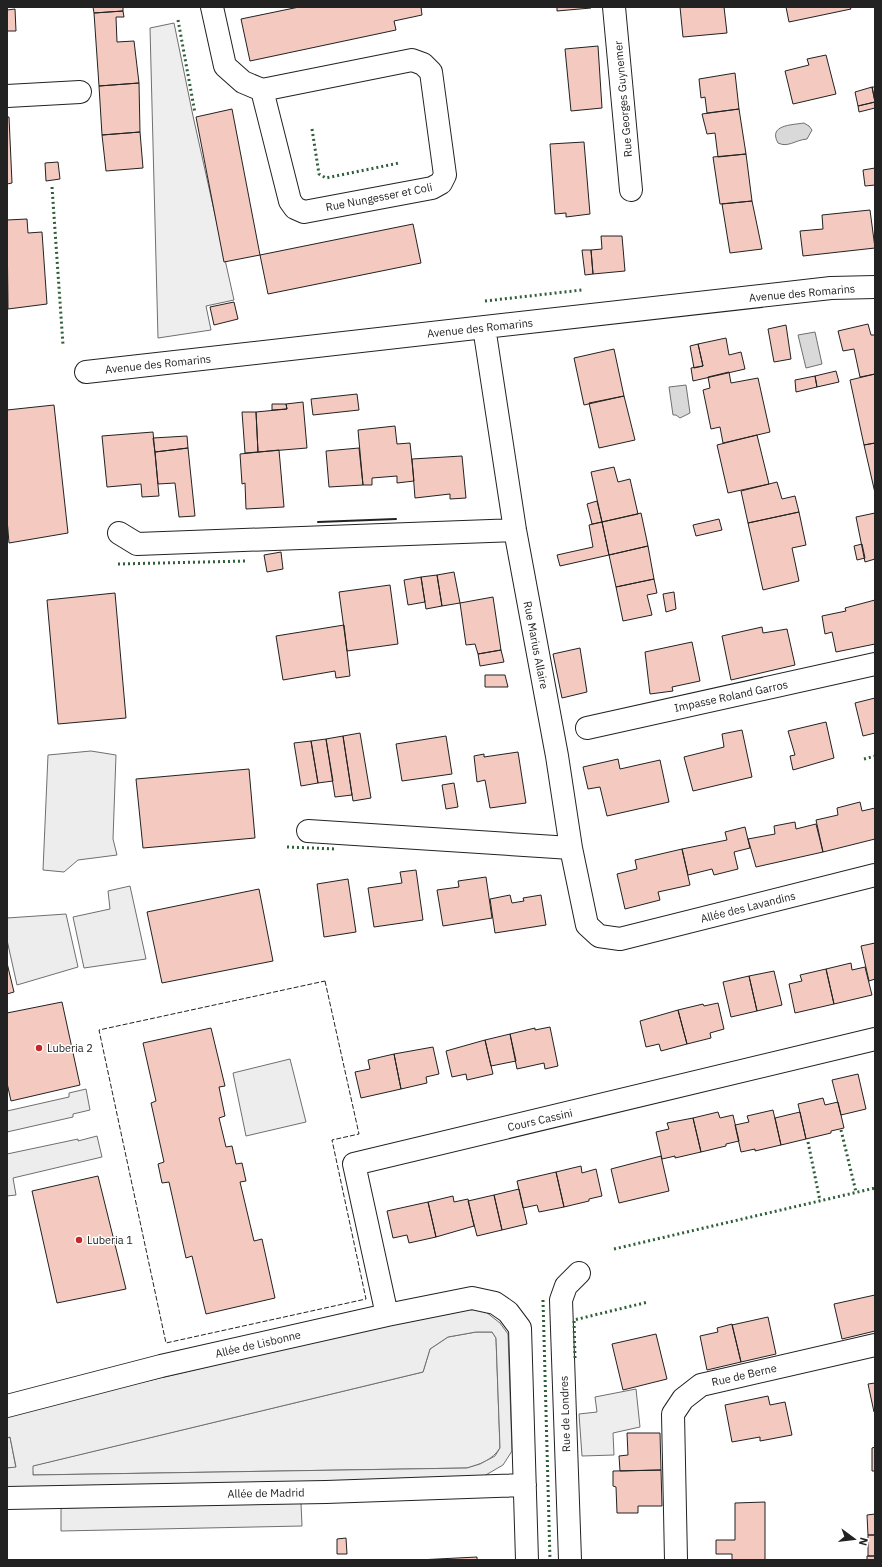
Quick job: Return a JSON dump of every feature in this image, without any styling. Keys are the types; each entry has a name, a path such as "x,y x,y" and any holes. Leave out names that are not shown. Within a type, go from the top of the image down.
{"street":[{"path":"212,7 225,66 243,82 262,90"},
{"name":"Rue Georges Guynemer","path":"614,7 632,190"},
{"name":"Rue Nungesser et Coli","path":"412,60 423,64 431,72 445,175 441,183 432,188 304,212 295,208 290,201 262,90 412,60"},
{"path":"7,96 80,92"},
{"name":"Avenue des Romarins","path":"86,372 823,289 875,287"},
{"name":"Rue Marius Allaire","path":"484,327 515,530 557,756 571,848 587,925 599,936 620,939"},
{"path":"119,533 137,544 515,530"},
{"name":"Impasse Roland Garros","path":"587,728 875,664"},
{"path":"308,831 571,848"},
{"name":"Allée des Lavandins","path":"620,939 875,875"},
{"name":"Cours Cassini","path":"387,1314 354,1164 875,1039"},
{"name":"Rue de Londres","path":"570,1560 561,1300 566,1286 579,1273"},
{"name":"Allée de Lisbonne","path":"7,1406 161,1366 387,1314 472,1298 495,1303 508,1312 520,1328 525,1485"},
{"name":"Rue de Berne","path":"676,1560 674,1414 683,1399 701,1385 875,1345"},
{"path":"525,1485 527,1560"},
{"name":"Allée de Madrid","path":"7,1498 318,1492 525,1485"}],"shaded area":[{"path":"174,23 234,300 206,306 211,330 158,338 150,28"},
{"path":"804,123 812,130 807,139 785,145 778,143 776,133 778,129 787,125"},
{"path":"815,332 822,364 806,368 798,335"},
{"path":"686,385 690,413 680,418 673,415 669,387"},
{"path":"91,751 116,755 113,839 117,855 78,860 64,872 43,870 48,755"},
{"path":"130,886 146,959 84,968 73,917 110,909 108,891"},
{"path":"66,914 78,967 17,985 7,940 7,918"},
{"path":"290,1059 306,1122 246,1136 233,1073"},
{"path":"86,1089 90,1110 73,1114 73,1117 7,1132 7,1111 69,1097 69,1093"},
{"path":"97,1136 102,1157 13,1178 16,1195 7,1196 7,1154"},
{"path":"466,1306 486,1312 500,1323 508,1334 512,1451 503,1465 484,1476 468,1480 7,1489 7,1468 16,1467 10,1437 7,1438 7,1414","holes":["476,1332 492,1332 496,1338 500,1448 495,1456 480,1464 467,1468 33,1475 33,1466 423,1372 430,1349 448,1337"]},
{"path":"476,1332 492,1332 496,1338 500,1448 490,1459 467,1468 33,1475 32,1466 423,1372 430,1349 448,1337"},
{"path":"636,1389 640,1427 613,1433 614,1455 582,1456 579,1414 597,1412 595,1397"},
{"path":"10,1437 16,1468 7,1468 7,1438"},
{"path":"301,1503 302,1526 61,1531 61,1508"}],"building":[{"path":"93,7 123,7 123,11 94,13"},
{"path":"299,7 421,7 422,15 394,21 396,30 250,61 241,19"},
{"path":"557,7 591,7 591,8 557,11"},
{"path":"680,7 724,7 727,33 683,37"},
{"path":"786,7 850,7 851,9 789,22"},
{"path":"15,9 16,31 7,31 7,10"},
{"path":"123,11 124,17 116,17 117,42 134,41 139,83 99,86 94,13"},
{"path":"598,46 602,108 571,111 565,49"},
{"path":"826,55 836,94 793,104 785,71 809,65 807,59"},
{"path":"735,73 739,109 707,113 705,97 701,98 699,79"},
{"path":"139,83 140,132 102,135 99,86"},
{"path":"872,87 875,102 858,106 855,92"},
{"path":"872,87 875,87 875,102"},
{"path":"875,102 875,108 859,112 858,106"},
{"path":"232,109 260,255 224,262 196,117"},
{"path":"739,109 746,154 718,157 715,133 707,134 702,114"},
{"path":"7,117 9,117 12,183 7,184"},
{"path":"140,132 143,168 106,171 102,135"},
{"path":"584,142 590,214 566,217 566,213 555,214 550,144"},
{"path":"746,154 752,201 720,204 713,157"},
{"path":"58,162 60,179 46,181 45,163"},
{"path":"875,168 875,185 865,186 863,170"},
{"path":"752,201 762,249 730,253 722,204"},
{"path":"870,210 875,248 803,256 800,231 823,229 822,215"},
{"path":"27,219 28,233 42,232 47,304 8,309 7,220"},
{"path":"413,224 421,263 268,294 260,255"},
{"path":"601,236 622,236 625,271 593,274 591,250 602,249"},
{"path":"582,250 591,250 593,274 585,275"},
{"path":"234,302 238,319 214,325 210,307"},
{"path":"868,324 871,335 875,335 875,374 860,377 854,349 843,351 838,331"},
{"path":"786,325 791,359 774,362 768,329"},
{"path":"726,338 729,355 741,352 745,369 693,381 691,368 703,366 698,344"},
{"path":"698,344 703,366 694,368 690,346"},
{"path":"614,349 624,396 584,405 574,358"},
{"path":"836,371 839,382 817,387 815,376"},
{"path":"729,372 731,383 758,378 770,432 723,443 720,427 711,429 703,390 710,388 708,377"},
{"path":"875,374 875,443 864,445 850,380"},
{"path":"815,376 817,387 796,392 795,380"},
{"path":"357,394 359,410 313,415 311,399"},
{"path":"624,396 635,440 599,448 589,403"},
{"path":"303,402 307,448 258,452 256,412 287,409 286,404"},
{"path":"272,404 286,404 287,409 272,410"},
{"path":"54,405 68,533 9,543 7,519 7,410"},
{"path":"242,412 256,412 258,452 245,453"},
{"path":"395,426 397,444 410,443 414,481 397,483 397,476 372,478 372,485 363,485 358,430"},
{"path":"153,432 159,496 142,497 141,484 107,487 102,436"},
{"path":"757,435 769,484 728,493 717,445"},
{"path":"187,436 188,448 155,452 153,438"},
{"path":"875,443 875,493 864,445"},
{"path":"188,448 195,516 179,517 175,483 158,484 155,452"},
{"path":"359,448 363,485 329,487 326,451"},
{"path":"279,450 284,507 246,509 245,483 242,484 240,454"},
{"path":"462,456 466,498 450,499 450,494 415,498 412,459"},
{"path":"614,467 618,482 630,479 638,514 602,522 591,472"},
{"path":"777,482 782,499 795,496 799,512 748,523 741,491"},
{"path":"597,501 602,522 592,524 587,504"},
{"path":"799,512 806,545 792,548 799,581 763,590 748,523"},
{"path":"641,513 648,546 609,555 602,522"},
{"path":"875,513 875,559 865,562 856,517"},
{"path":"719,519 722,530 696,536 693,525"},
{"path":"602,522 609,555 560,566 557,555 593,547 589,525"},
{"path":"862,544 865,558 857,560 854,546"},
{"path":"648,546 654,579 616,587 609,555"},
{"path":"281,552 283,569 267,572 264,555"},
{"path":"454,572 460,603 442,606 437,575"},
{"path":"437,575 442,606 426,609 421,577"},
{"path":"421,577 425,602 408,605 404,580"},
{"path":"654,579 657,593 647,595 652,615 623,621 616,587"},
{"path":"390,585 398,644 347,651 339,592"},
{"path":"674,592 676,609 666,612 663,594"},
{"path":"115,593 126,718 58,724 47,600"},
{"path":"493,597 501,650 478,654 475,644 466,645 460,603"},
{"path":"875,600 875,644 836,652 832,632 825,634 822,616 846,611 845,608"},
{"path":"344,625 350,676 336,678 335,671 283,680 276,636"},
{"path":"762,627 763,633 787,629 795,665 731,680 722,636"},
{"path":"692,642 700,681 672,687 673,691 650,694 645,652"},
{"path":"580,648 587,692 562,698 553,654"},
{"path":"501,650 504,662 480,666 478,654"},
{"path":"485,675 505,675 508,687 485,687"},
{"path":"875,698 875,733 863,736 855,703"},
{"path":"826,722 834,758 793,770 790,756 795,755 788,731"},
{"path":"742,730 752,777 693,791 684,757 724,747 722,734"},
{"path":"360,733 371,798 353,801 343,736"},
{"path":"343,736 352,795 335,797 326,739"},
{"path":"446,736 452,774 402,781 396,744"},
{"path":"326,739 333,781 318,783 311,741"},
{"path":"311,741 318,783 301,786 294,743"},
{"path":"518,752 526,803 490,808 485,780 477,782 474,756 484,754 484,757"},
{"path":"618,759 620,769 660,760 669,802 607,816 600,787 588,789 583,767"},
{"path":"249,769 255,838 143,848 136,779"},
{"path":"454,783 458,807 446,809 442,785"},
{"path":"860,802 862,811 875,808 875,839 823,852 816,820 838,815 837,808"},
{"path":"795,822 796,829 816,824 823,852 756,867 748,839 775,834 774,826"},
{"path":"745,827 750,848 734,852 738,869 714,875 712,869 688,875 682,849 727,840 725,832"},
{"path":"682,849 690,885 658,892 660,900 625,909 617,874 637,869 635,860"},
{"path":"416,870 423,920 374,927 368,888 402,883 400,872"},
{"path":"486,877 492,918 443,926 437,890 459,887 458,881"},
{"path":"348,879 356,932 324,937 317,884"},
{"path":"259,889 273,961 162,983 147,912"},
{"path":"510,895 512,903 524,901 523,898 541,895 546,925 495,933 490,899"},
{"path":"875,943 875,979 869,981 861,946"},
{"path":"7,963 14,992 7,994"},
{"path":"851,963 852,970 865,967 872,995 834,1004 826,969"},
{"path":"826,969 834,1004 795,1013 789,984 802,981 800,975"},
{"path":"774,971 782,1005 757,1011 749,976"},
{"path":"749,976 757,1011 731,1017 723,982"},
{"name":"Luberia 2","path":"62,1002 80,1085 11,1101 7,1083 7,1013"},
{"path":"718,1003 724,1029 710,1033 711,1038 687,1044 678,1010 703,1004 704,1006"},
{"path":"678,1010 687,1044 661,1051 659,1044 646,1047 640,1021"},
{"path":"550,1027 558,1066 545,1069 544,1063 517,1069 510,1034 535,1028 535,1030"},
{"path":"211,1028 225,1086 219,1087 225,1116 219,1118 226,1147 232,1146 236,1164 242,1163 246,1181 240,1182 254,1241 262,1239 275,1298 206,1314 192,1256 186,1258 169,1182 162,1183 158,1164 164,1162 151,1103 156,1101 143,1043"},
{"path":"510,1034 516,1061 491,1066 485,1040"},
{"path":"485,1040 493,1074 467,1080 466,1074 452,1077 446,1051"},
{"path":"433,1047 439,1074 426,1077 427,1083 401,1089 394,1054"},
{"path":"394,1054 401,1089 361,1098 355,1072 370,1069 368,1060"},
{"path":"858,1074 866,1109 841,1115 832,1080"},
{"path":"823,1098 825,1105 838,1102 844,1128 806,1139 798,1104"},
{"path":"773,1110 781,1145 755,1151 755,1149 741,1152 735,1125 749,1122 747,1116"},
{"path":"718,1112 720,1118 733,1115 739,1141 701,1152 693,1118"},
{"path":"800,1112 806,1139 781,1145 775,1118"},
{"path":"693,1118 701,1152 675,1158 675,1156 662,1159 656,1132 669,1129 667,1123"},
{"path":"661,1156 669,1191 619,1203 611,1169"},
{"path":"581,1166 582,1173 596,1169 602,1196 564,1207 556,1172"},
{"path":"556,1172 564,1207 539,1212 537,1205 523,1208 517,1181"},
{"name":"Luberia 1","path":"98,1176 126,1289 57,1303 32,1191"},
{"path":"519,1189 527,1224 502,1230 494,1195"},
{"path":"494,1195 502,1230 477,1236 468,1201"},
{"path":"453,1196 454,1202 468,1199 474,1226 436,1237 428,1202"},
{"path":"428,1202 436,1237 409,1243 407,1235 393,1238 387,1211"},
{"path":"875,1295 875,1331 842,1339 834,1304"},
{"path":"768,1317 776,1354 741,1362 732,1325"},
{"path":"732,1324 741,1362 707,1370 700,1336 718,1332 717,1328"},
{"path":"656,1334 667,1379 623,1390 612,1344"},
{"path":"875,1383 875,1412 874,1412 868,1384"},
{"path":"768,1396 770,1405 785,1402 792,1435 760,1441 760,1437 732,1442 725,1405"},
{"path":"627,1433 660,1433 661,1470 620,1471 619,1456 628,1455"},
{"path":"875,1447 875,1471 872,1471 872,1448"},
{"path":"661,1470 662,1506 638,1506 638,1513 617,1513 616,1487 613,1486 613,1471"},
{"path":"765,1502 765,1560 732,1560 732,1554 716,1554 716,1540 735,1540 735,1503"},
{"path":"875,1514 875,1535 868,1535 867,1515"},
{"path":"868,1535 875,1535 875,1556 868,1556"},
{"path":"346,1538 347,1554 337,1554 337,1539"},
{"path":"867,1556 875,1556 875,1560 867,1560"},
{"path":"477,1557 477,1560 418,1560"}],"hedge":[{"path":"178,20 195,113"},
{"path":"312,129 319,174 326,178 399,163"},
{"path":"52,187 63,345"},
{"path":"485,301 582,290"},
{"path":"118,564 246,561"},
{"path":"864,759 875,756"},
{"path":"287,847 337,849"},
{"path":"841,1130 856,1192"},
{"path":"808,1142 820,1201"},
{"path":"614,1249 875,1188"},
{"path":"543,1300 550,1560"},
{"path":"575,1358 574,1320 648,1302"}],"fence":[{"path":"325,981 359,1134 332,1140 366,1299 166,1343 99,1030 325,981"}],"wall":[{"path":"318,522 396,519"}],"place":[{"name":"Luberia 2","path":"39,1048"},
{"name":"Luberia 1","path":"79,1240"}]}
